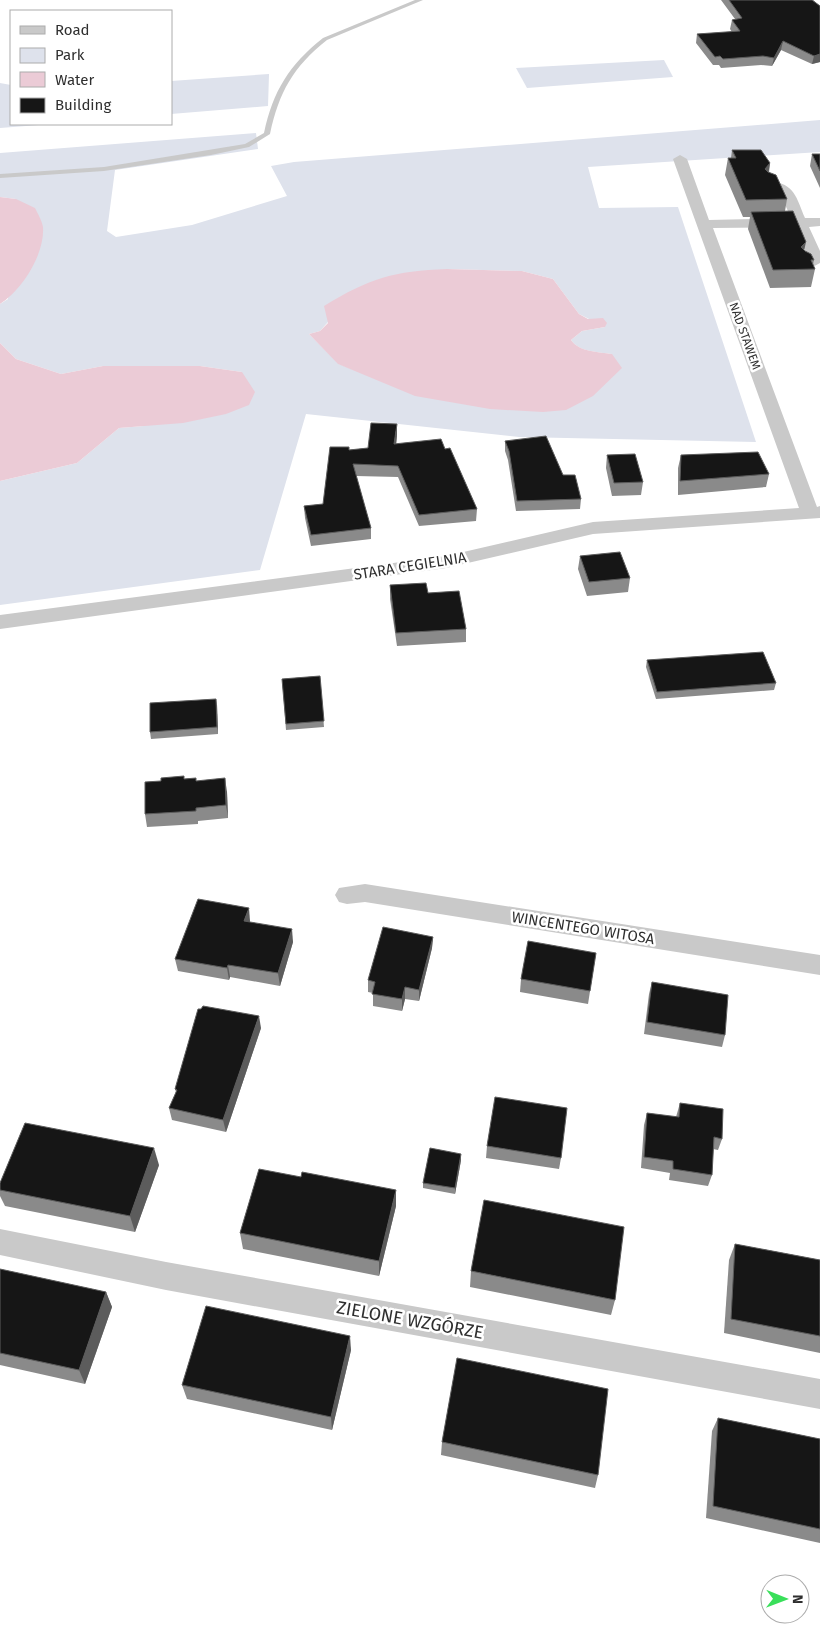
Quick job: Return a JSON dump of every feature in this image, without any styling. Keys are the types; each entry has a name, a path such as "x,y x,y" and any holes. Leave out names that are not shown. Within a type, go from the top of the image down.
{"street":[{"name":"NAD STAWEM","path":"680,160 815,513"},
{"path":"770,185 777,186 786,191 816,259 808,264"},
{"path":"704,224 820,222"},
{"name":"STARA CEGIELNIA","path":"0,622 446,562 593,528 815,513"},
{"name":"WINCENTEGO WITOSA","path":"347,895 365,893 745,955 820,965"},
{"name":"ZIELONE WZGÓRZE","path":"0,1242 166,1276 820,1394"}],"lane":[{"path":"0,176 104,169 247,146 267,134 279,92 300,61 311,49 325,39 420,0"}],"green space":[{"path":"664,60 673,77 527,88 516,68"},
{"path":"269,74 268,106 172,114 172,81"},
{"path":"0,83 10,85 10,125 39,125 0,128"},
{"path":"820,120 820,152 588,167 599,208 678,207 756,442 519,437 306,414 260,570 0,605 0,481 77,463 119,428 144,426 242,372 200,366 103,366 61,374 16,359 0,343 0,304 8,299 16,199 0,197 0,153 256,133 258,149 115,170 107,231 116,237 192,225 287,196 271,166 294,162","holes":["447,269 522,271 553,279 579,314 605,327 582,331 571,340 574,344 589,351 612,354 354,370 339,364 309,334 320,331 328,322"]}],"water":[{"path":"0,197 16,199 35,208 43,227 43,237 36,260 24,281 0,304"},
{"path":"447,269 522,271 553,279 579,314 588,319 603,318 607,323 605,327 582,331 571,340 584,349 612,354 622,368 593,396 566,410 543,412 490,409 415,396 338,364 309,334 320,331 328,323 324,306 340,296 369,283 397,274"},
{"path":"0,343 16,359 61,374 103,366 200,366 242,372 255,392 249,405 226,414 183,423 119,428 77,463 0,481"}],"building":[{"path":"729,0 812,0 820,6 820,54 814,56 783,41 774,58 763,56 723,59 720,56 715,57 697,34 740,31 732,20 742,18"},
{"path":"732,150 761,150 770,163 765,169 776,175 787,199 746,200 728,158 736,158"},
{"path":"812,154 820,154 820,171"},
{"path":"793,211 806,242 801,247 811,254 814,260 811,260 815,269 773,270 751,212"},
{"path":"371,423 397,424 394,444 441,439 445,449 450,448 477,509 419,515 398,466 353,464 371,528 311,535 304,506 323,504 330,447 349,447 349,450 368,448"},
{"path":"546,436 563,475 575,475 581,499 517,501 509,451 505,441"},
{"path":"758,452 769,474 680,481 681,455"},
{"path":"635,454 643,482 614,483 607,455"},
{"path":"620,552 630,578 589,582 580,556"},
{"path":"426,583 428,593 459,591 466,629 396,633 390,585"},
{"path":"763,652 776,683 657,692 647,660"},
{"path":"320,676 324,721 286,724 282,679"},
{"path":"216,699 217,727 150,732 150,703"},
{"path":"184,776 184,779 196,778 196,781 225,778 226,805 196,808 196,811 145,814 145,782 161,781 161,778"},
{"path":"198,899 249,908 244,921 292,929 278,973 228,965 227,968 175,959"},
{"path":"383,927 433,937 419,990 405,987 402,999 372,994 375,982 368,980"},
{"path":"528,941 596,953 590,991 521,979"},
{"path":"652,982 728,995 725,1035 647,1022"},
{"path":"203,1006 259,1016 223,1120 169,1108 177,1090 175,1089 198,1009 201,1009"},
{"path":"495,1097 567,1108 561,1158 487,1146"},
{"path":"680,1103 723,1109 722,1139 714,1137 712,1175 673,1169 673,1161 644,1157 647,1113 679,1117"},
{"path":"25,1123 154,1148 130,1216 0,1190 0,1183"},
{"path":"430,1148 461,1154 455,1188 423,1183"},
{"path":"259,1169 301,1177 302,1172 396,1190 379,1261 240,1233"},
{"path":"484,1200 624,1227 615,1300 471,1271"},
{"path":"735,1244 820,1260 820,1336 731,1319"},
{"path":"0,1269 106,1292 79,1370 0,1353"},
{"path":"206,1306 350,1336 331,1417 182,1385"},
{"path":"457,1358 608,1389 598,1475 442,1442"},
{"path":"718,1418 820,1439 820,1529 713,1506"}]}
